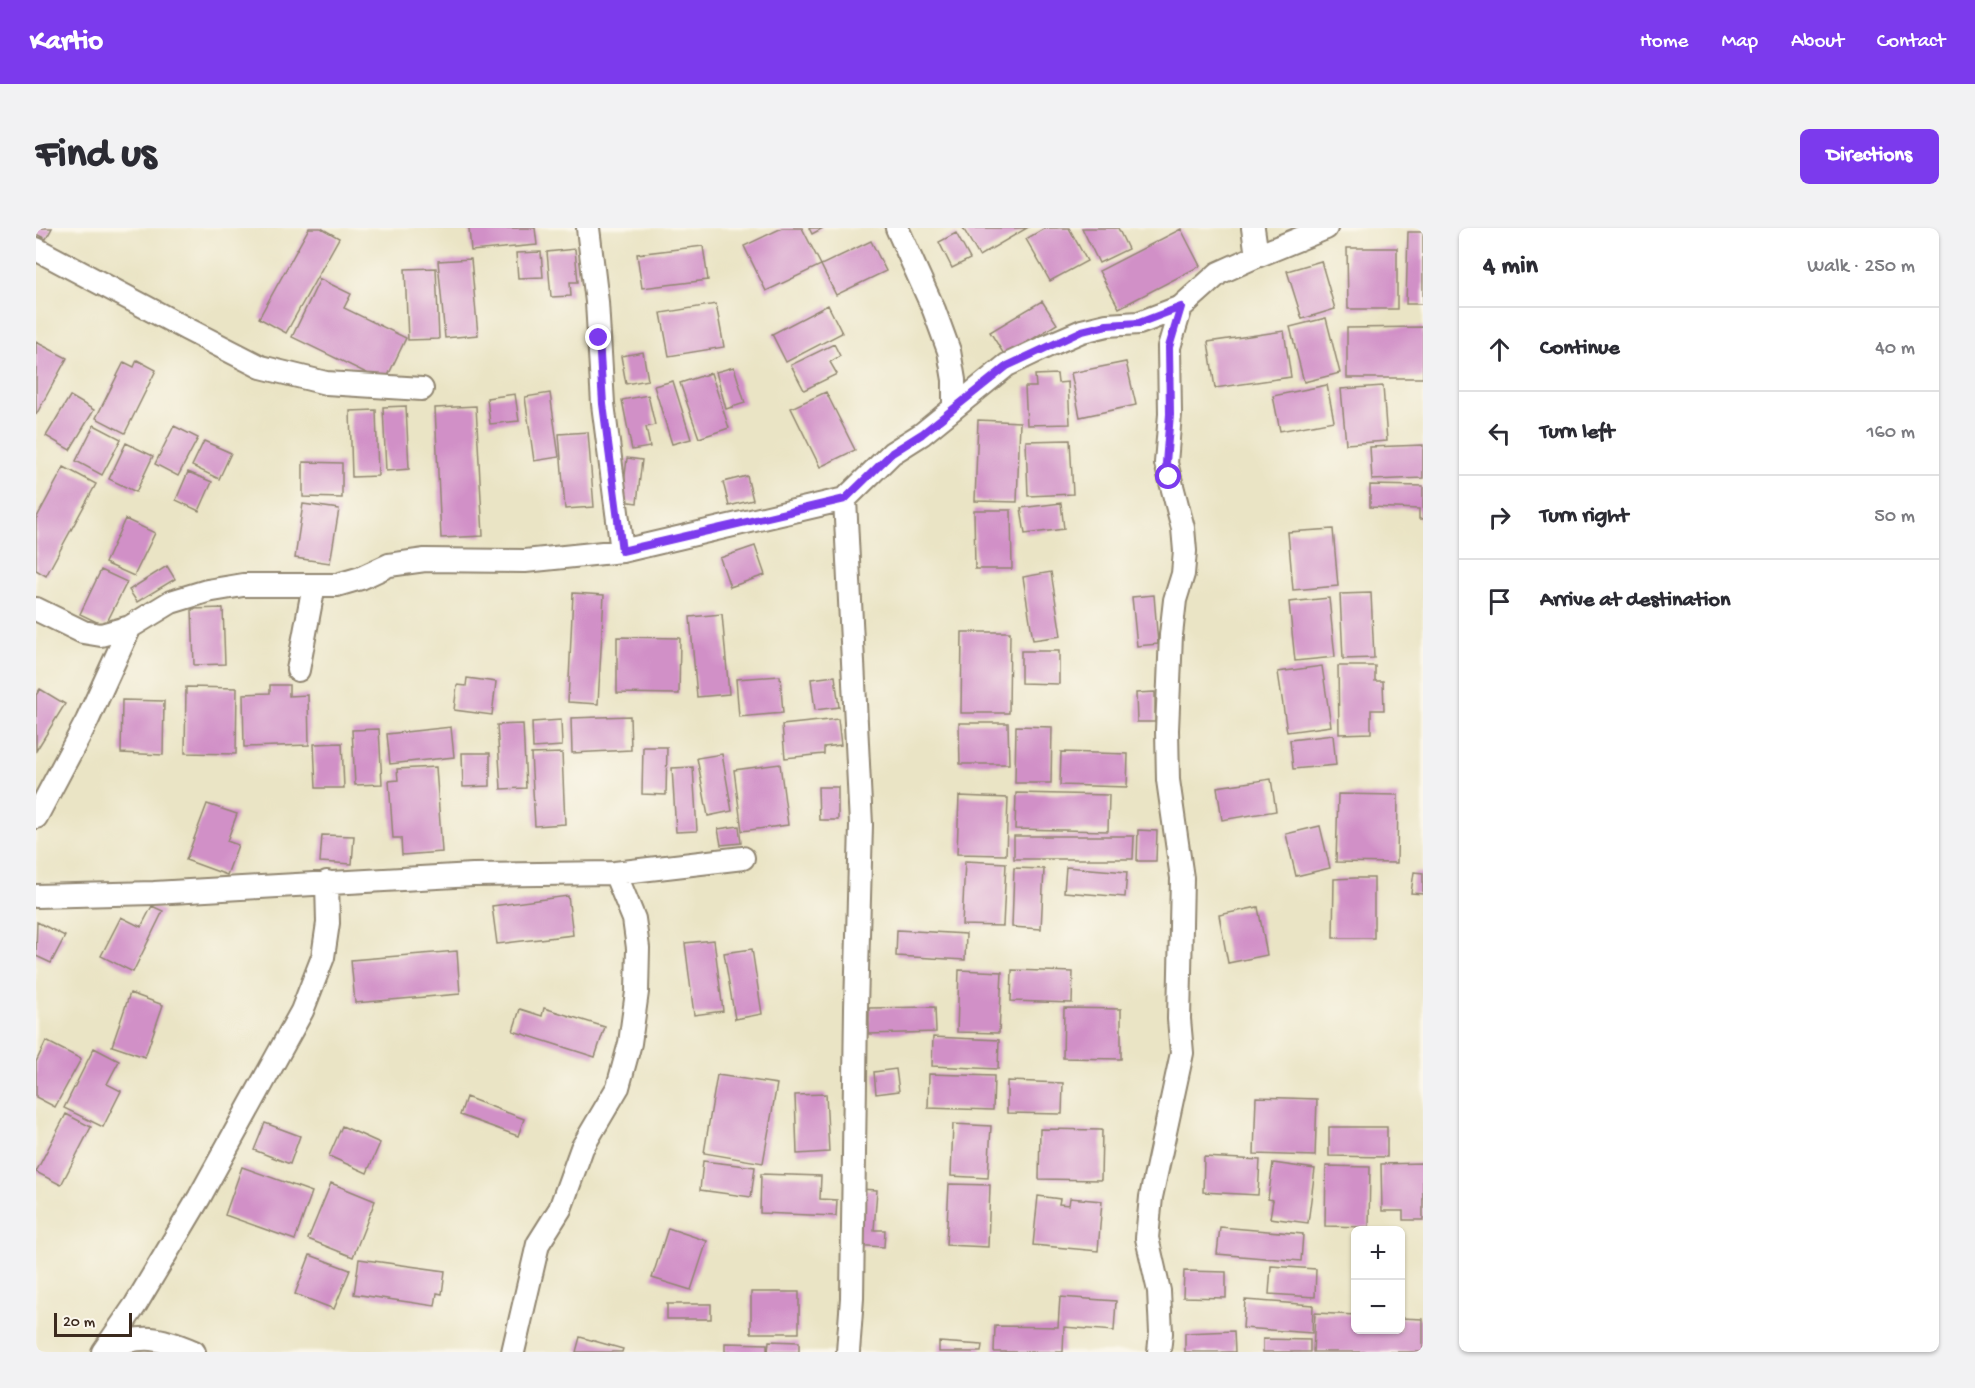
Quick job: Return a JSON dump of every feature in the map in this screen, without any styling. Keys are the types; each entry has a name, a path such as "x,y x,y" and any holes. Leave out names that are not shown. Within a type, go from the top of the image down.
{"street":[{"path":"588,228 597,302 603,404 622,551"},
{"path":"897,228 934,310 949,351 954,380 954,407"},
{"path":"1253,228 1257,256"},
{"path":"36,609 83,632 101,635 130,627 171,602 207,591 243,585 337,585 361,578 389,565 425,560 525,561 622,551 845,499 892,453 922,434 1007,366 1082,331 1107,325 1139,323 1181,307 1219,273 1326,228"},
{"path":"36,249 261,367 326,383 422,389"},
{"path":"1159,1352 1161,1333 1159,1291 1147,1238 1151,1197 1182,1053 1179,1019 1182,878 1168,780 1167,730 1171,635 1175,600 1183,574 1185,551 1183,528 1166,463 1170,414 1169,347 1181,307"},
{"path":"845,499 861,825 852,1298 848,1352"},
{"path":"298,670 314,585"},
{"path":"36,817 87,721 130,627"},
{"path":"36,896 154,893 473,875 615,873 743,858"},
{"path":"513,1352 538,1244 560,1209 582,1148 618,1087 630,1043 637,992 638,948 634,919 615,873"},
{"path":"105,1349 136,1304 199,1198 302,1011 323,957 328,923 327,882"},
{"path":"105,1349 128,1339 152,1338 174,1343 194,1352"}],"building":[{"path":"36,228 52,228 46,239 36,234"},
{"path":"309,228 321,228 339,238 286,333 259,318"},
{"path":"469,228 535,228 537,245 471,251"},
{"path":"782,228 802,228 821,265 766,291 744,246"},
{"path":"809,228 823,228 812,234"},
{"path":"963,228 1027,228 979,256"},
{"path":"1045,228 1069,228 1087,261 1050,281 1026,239"},
{"path":"1082,228 1118,228 1128,249 1099,263"},
{"path":"1181,229 1200,266 1119,308 1099,271"},
{"path":"1408,232 1423,232 1423,304 1406,304"},
{"path":"956,233 970,259 952,268 939,242"},
{"path":"871,241 886,271 836,295 821,265"},
{"path":"703,246 708,280 642,288 637,254"},
{"path":"1347,248 1397,248 1397,309 1348,309"},
{"path":"575,249 578,282 570,282 571,296 551,297 547,252"},
{"path":"541,252 543,277 518,278 516,253"},
{"path":"471,259 478,335 445,338 438,261"},
{"path":"1321,261 1335,309 1302,319 1287,271"},
{"path":"436,268 439,339 408,340 405,269"},
{"path":"320,279 351,294 344,308 406,338 385,382 292,337"},
{"path":"1042,301 1057,324 1005,356 990,332"},
{"path":"716,304 724,347 669,356 661,313"},
{"path":"828,305 842,333 786,362 772,334"},
{"path":"1326,318 1340,373 1304,382 1290,327"},
{"path":"1423,327 1423,378 1347,378 1347,328"},
{"path":"1284,331 1291,377 1215,388 1208,342"},
{"path":"36,342 67,358 36,415"},
{"path":"834,344 840,356 830,362 837,374 804,390 791,365"},
{"path":"643,352 648,380 626,384 621,356"},
{"path":"137,360 156,370 125,433 96,418 124,362 134,367"},
{"path":"1126,362 1136,405 1080,417 1071,373"},
{"path":"734,367 745,403 726,409 716,372"},
{"path":"711,373 729,428 699,438 680,383"},
{"path":"1057,374 1058,383 1068,382 1070,424 1027,425 1025,387 1036,387 1035,375"},
{"path":"673,381 691,439 672,444 654,386"},
{"path":"1327,385 1334,421 1280,431 1273,396"},
{"path":"1383,386 1387,441 1346,444 1341,389"},
{"path":"826,392 855,450 820,467 791,408"},
{"path":"550,393 559,457 534,461 525,397"},
{"path":"515,394 519,421 490,424 487,398"},
{"path":"648,395 655,425 646,427 650,447 632,450 622,400"},
{"path":"70,396 94,410 70,450 46,436"},
{"path":"406,406 409,469 386,471 383,407"},
{"path":"476,406 483,536 441,538 435,408"},
{"path":"376,410 378,476 352,477 350,411"},
{"path":"978,420 1020,422 1017,502 975,501"},
{"path":"94,425 121,439 102,475 76,461"},
{"path":"174,426 198,438 178,476 155,464"},
{"path":"588,432 594,507 565,509 559,434"},
{"path":"1070,440 1073,494 1028,496 1026,441"},
{"path":"204,441 231,453 219,479 192,466"},
{"path":"126,443 153,456 136,492 109,479"},
{"path":"1423,445 1423,478 1372,480 1370,447"},
{"path":"627,458 642,460 637,503 622,501"},
{"path":"303,462 342,463 342,498 303,497"},
{"path":"64,467 96,484 46,576 36,570 36,519"},
{"path":"188,472 212,482 199,511 176,500"},
{"path":"747,476 753,500 729,506 723,482"},
{"path":"1370,485 1423,486 1423,519 1419,519 1419,509 1370,507"},
{"path":"1061,503 1064,529 1025,534 1021,508"},
{"path":"303,504 339,509 330,563 295,558"},
{"path":"974,510 1011,510 1012,569 975,569"},
{"path":"125,519 155,533 134,576 105,563"},
{"path":"1333,529 1338,586 1293,590 1288,532"},
{"path":"755,546 765,575 730,587 720,558"},
{"path":"167,566 175,579 137,602 129,590"},
{"path":"101,570 127,582 105,626 80,614"},
{"path":"1051,572 1061,636 1033,640 1023,577"},
{"path":"573,593 604,595 598,704 568,702"},
{"path":"1371,593 1374,658 1343,659 1340,594"},
{"path":"1154,595 1158,644 1137,646 1132,597"},
{"path":"1329,598 1335,657 1295,661 1289,602"},
{"path":"223,608 225,664 194,665 192,609"},
{"path":"722,614 729,694 697,697 690,617"},
{"path":"962,632 1010,632 1009,713 961,713"},
{"path":"617,637 680,638 679,694 617,693"},
{"path":"1021,651 1059,651 1059,684 1021,683"},
{"path":"1322,666 1331,726 1287,732 1278,672"},
{"path":"1338,666 1375,666 1375,681 1383,681 1384,710 1371,710 1371,733 1339,734"},
{"path":"780,676 783,713 739,717 736,679"},
{"path":"835,676 839,707 815,710 811,679"},
{"path":"467,678 496,682 492,715 454,710 457,685 466,686"},
{"path":"270,685 289,685 289,696 308,695 309,745 244,747 243,694 270,693"},
{"path":"186,687 237,688 236,754 185,753"},
{"path":"40,689 65,704 36,751 36,695"},
{"path":"1155,692 1155,722 1137,722 1136,693"},
{"path":"122,700 164,701 163,755 121,753"},
{"path":"630,716 631,750 572,753 571,718"},
{"path":"838,719 841,745 824,747 824,754 785,758 782,725"},
{"path":"561,720 562,746 533,748 532,722"},
{"path":"959,723 1008,723 1009,764 960,764"},
{"path":"523,724 526,788 501,789 497,725"},
{"path":"1016,726 1052,727 1051,783 1015,783"},
{"path":"451,727 454,757 390,764 387,734"},
{"path":"379,729 382,784 355,785 352,730"},
{"path":"1333,735 1336,765 1293,769 1290,740"},
{"path":"342,743 344,788 316,788 314,744"},
{"path":"643,747 667,747 666,795 642,794"},
{"path":"1061,752 1128,754 1127,787 1060,785"},
{"path":"462,753 490,753 490,786 463,787"},
{"path":"562,753 565,824 535,826 531,754"},
{"path":"722,754 732,811 708,816 697,758"},
{"path":"780,764 788,825 742,831 734,770"},
{"path":"436,767 442,852 402,855 401,838 393,838 389,781 398,780 397,769"},
{"path":"693,767 697,831 676,832 672,768"},
{"path":"1271,779 1276,811 1222,820 1217,787"},
{"path":"818,787 838,787 838,820 819,820"},
{"path":"1016,793 1109,795 1108,831 1015,829"},
{"path":"1338,794 1398,795 1397,863 1336,862"},
{"path":"959,796 1008,798 1006,855 957,854"},
{"path":"207,804 237,814 227,841 238,845 227,875 186,860"},
{"path":"739,826 741,843 721,845 718,829"},
{"path":"1320,826 1330,868 1296,876 1286,834"},
{"path":"1138,830 1157,831 1156,861 1137,861"},
{"path":"322,835 354,836 352,864 320,862"},
{"path":"1014,836 1134,836 1133,859 1014,859"},
{"path":"965,861 1006,863 1003,926 962,925"},
{"path":"1066,867 1127,872 1125,897 1064,892"},
{"path":"1014,868 1044,869 1041,929 1012,927"},
{"path":"1414,872 1423,873 1423,894 1411,893"},
{"path":"1374,878 1374,938 1333,938 1334,879"},
{"path":"568,896 573,935 497,944 492,906"},
{"path":"152,906 163,911 133,972 101,956 121,917 141,927"},
{"path":"1258,907 1267,955 1228,963 1219,915"},
{"path":"37,922 65,936 51,963 36,956"},
{"path":"897,930 966,934 965,960 896,956"},
{"path":"714,940 723,1011 694,1015 685,943"},
{"path":"752,949 762,1014 735,1019 724,953"},
{"path":"457,951 460,994 355,1003 351,960"},
{"path":"959,970 1002,972 999,1033 957,1032"},
{"path":"1012,970 1073,972 1072,1003 1011,1001"},
{"path":"130,993 163,1005 145,1057 112,1046"},
{"path":"935,1007 936,1032 869,1034 869,1008"},
{"path":"544,1008 605,1027 595,1057 513,1031 520,1009 542,1016"},
{"path":"1064,1008 1121,1009 1121,1059 1063,1058"},
{"path":"933,1037 999,1040 998,1069 932,1066"},
{"path":"46,1041 81,1059 55,1107 36,1097 36,1062"},
{"path":"94,1048 119,1061 107,1084 121,1091 103,1127 64,1108"},
{"path":"896,1069 899,1091 876,1094 874,1072"},
{"path":"929,1074 994,1076 993,1110 928,1108"},
{"path":"717,1075 777,1084 763,1163 704,1153"},
{"path":"1007,1081 1063,1083 1062,1114 1007,1113"},
{"path":"826,1094 829,1152 797,1154 795,1095"},
{"path":"466,1097 524,1119 518,1136 460,1115"},
{"path":"1256,1097 1317,1099 1315,1156 1254,1154"},
{"path":"66,1114 91,1127 61,1185 36,1172"},
{"path":"265,1123 300,1136 290,1164 254,1150"},
{"path":"953,1124 991,1126 988,1178 951,1176"},
{"path":"342,1126 380,1143 367,1173 329,1156"},
{"path":"1329,1127 1387,1127 1387,1157 1329,1156"},
{"path":"1040,1129 1102,1130 1101,1180 1039,1179"},
{"path":"1204,1157 1260,1160 1258,1195 1203,1192"},
{"path":"703,1161 755,1167 751,1197 700,1190"},
{"path":"1273,1163 1315,1169 1308,1223 1270,1218 1273,1200 1268,1199"},
{"path":"1423,1163 1423,1220 1403,1220 1403,1211 1382,1211 1381,1164"},
{"path":"1326,1166 1370,1167 1369,1226 1325,1226"},
{"path":"242,1167 312,1192 295,1240 225,1215"},
{"path":"761,1174 821,1176 820,1199 837,1200 836,1216 760,1213"},
{"path":"331,1183 375,1201 353,1257 308,1239"},
{"path":"949,1184 990,1185 988,1247 946,1245"},
{"path":"858,1189 877,1190 874,1230 885,1230 884,1247 854,1245"},
{"path":"1038,1196 1060,1199 1059,1204 1069,1205 1070,1198 1102,1201 1098,1251 1033,1245"},
{"path":"1220,1227 1303,1234 1301,1261 1217,1254"},
{"path":"668,1228 707,1241 691,1290 652,1278"},
{"path":"310,1255 350,1270 334,1309 295,1294"},
{"path":"359,1259 445,1271 442,1294 437,1293 435,1306 354,1294"},
{"path":"1271,1266 1316,1269 1315,1297 1269,1294"},
{"path":"1184,1271 1226,1272 1226,1298 1183,1297"},
{"path":"751,1292 799,1292 799,1333 751,1333"},
{"path":"1060,1297 1116,1301 1114,1331 1064,1327 1063,1352 994,1352 995,1326 1058,1327"},
{"path":"1245,1300 1313,1305 1312,1333 1243,1328"},
{"path":"667,1304 711,1304 711,1319 667,1319"},
{"path":"1315,1313 1351,1315 1351,1334 1405,1334 1405,1318 1423,1319 1423,1352 1313,1352"},
{"path":"1234,1331 1235,1352 1185,1352 1185,1333"},
{"path":"580,1337 623,1349 622,1352 576,1352"},
{"path":"1263,1339 1310,1340 1310,1352 1263,1352"},
{"path":"769,1341 799,1342 799,1352 768,1352"},
{"path":"939,1342 982,1345 981,1352 939,1352"},
{"path":"725,1343 767,1344 767,1352 725,1352"}],"route":[{"path":"599,338 603,404 622,551 845,499 892,453 922,434 1007,366 1082,331 1107,325 1139,323 1181,307 1169,347 1170,414 1166,463 1169,477"}]}
